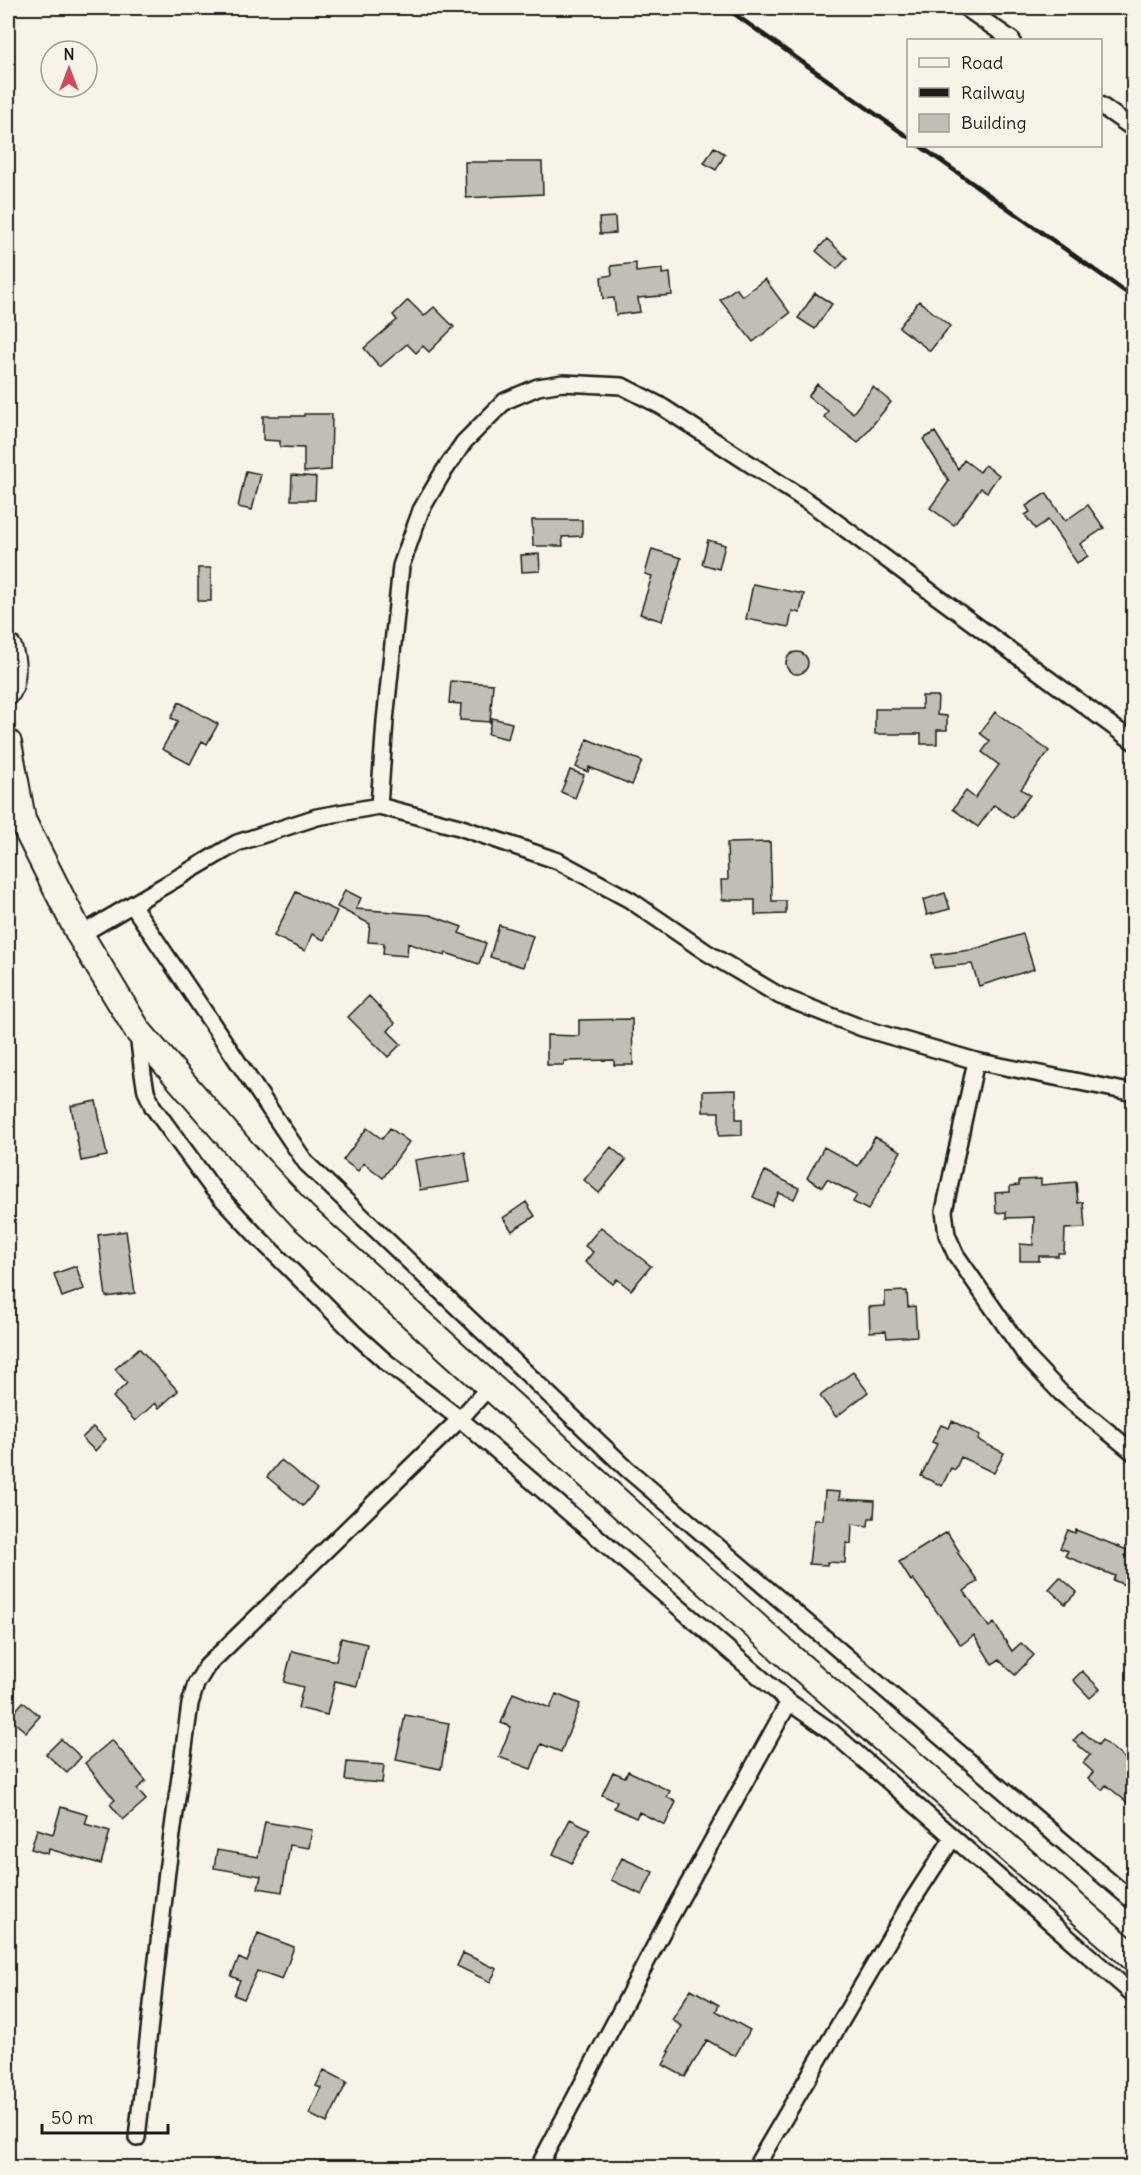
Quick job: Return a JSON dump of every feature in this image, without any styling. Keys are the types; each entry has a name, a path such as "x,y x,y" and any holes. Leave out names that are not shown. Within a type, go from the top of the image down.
{"highway":[{"path":"8,648 11,657 11,682 8,690"},
{"path":"8,743 15,811 80,935 138,1030 238,1147 303,1217 793,1660 1134,1958"}],"street":[{"path":"966,8 1011,39"},
{"path":"1102,106 1134,129"},
{"path":"379,806 400,566 422,510 442,474 464,442 505,401 538,387 563,383 622,386 661,406 813,505 1134,742"},
{"path":"80,935 237,843 317,817 379,806 459,827 558,861 630,900 706,952 780,996 862,1028 976,1061 1134,1093"},
{"path":"133,906 282,1129 314,1171 627,1469 1134,1902"},
{"path":"138,1030 146,1092 153,1107 213,1189 355,1334 395,1369 460,1419 789,1702 832,1732 952,1839 1134,1995"},
{"path":"976,1061 944,1211 947,1235 956,1255 1027,1357 1061,1393 1134,1453"},
{"path":"137,2138 167,1871 190,1704 196,1684 207,1666 460,1419 490,1386"},
{"path":"538,2168 668,1922 789,1702"},
{"path":"755,2168 910,1904 952,1839"}],"building":[{"path":"714,147 725,154 716,170 704,163"},
{"path":"465,162 542,162 543,194 466,198"},
{"path":"615,217 616,233 600,234 599,218"},
{"path":"827,239 847,258 837,269 816,251"},
{"path":"636,263 636,272 662,269 662,274 670,273 672,295 638,298 640,312 616,315 614,298 603,299 601,277 612,275 611,266"},
{"path":"765,279 790,313 753,342 720,300 736,288 742,296"},
{"path":"815,293 832,304 815,329 798,318"},
{"path":"408,300 424,316 434,307 454,327 429,352 423,346 416,353 407,344 380,367 364,348 397,320 393,315"},
{"path":"919,301 950,326 930,351 899,327"},
{"path":"817,384 853,413 873,387 891,402 858,443 824,417 828,411 808,397"},
{"path":"304,414 332,414 331,470 304,472 304,448 280,447 280,441 263,440 263,416 304,416"},
{"path":"935,432 958,469 964,460 980,472 985,465 999,475 987,492 981,488 954,525 930,508 949,481 923,439"},
{"path":"246,471 261,474 252,510 238,507"},
{"path":"292,475 316,477 315,500 291,500"},
{"path":"1046,493 1065,521 1088,505 1104,528 1080,544 1088,556 1077,563 1048,520 1035,529 1025,515 1030,512 1026,506"},
{"path":"532,520 582,520 582,536 562,537 563,546 533,546"},
{"path":"708,540 725,545 719,569 702,564"},
{"path":"652,549 681,558 662,621 640,614 652,576 645,574"},
{"path":"539,554 540,571 522,572 521,555"},
{"path":"198,568 211,568 211,601 198,601"},
{"path":"753,584 804,594 800,613 792,611 789,627 746,619"},
{"path":"793,652 801,652 808,659 808,667 801,674 793,674 786,667 786,659"},
{"path":"451,681 493,684 490,722 460,720 461,704 449,703"},
{"path":"922,696 938,696 937,715 947,716 947,730 937,730 937,744 921,744 921,734 875,734 875,709 922,709"},
{"path":"179,702 218,724 207,744 202,741 190,764 162,749 178,721 171,718"},
{"path":"995,712 1049,751 1021,789 1030,795 1013,818 994,805 978,827 953,809 966,791 975,798 999,765 982,752 990,741 980,733"},
{"path":"492,718 512,723 508,739 488,734"},
{"path":"587,739 642,761 632,785 589,767 588,772 576,767"},
{"path":"570,770 584,775 575,798 561,792"},
{"path":"770,842 772,901 786,901 786,914 755,915 755,900 722,900 721,880 728,880 727,843"},
{"path":"345,890 361,898 356,909 430,915 462,927 459,933 486,943 479,964 446,953 445,956 408,943 407,956 383,954 384,943 368,942 370,924 337,907"},
{"path":"296,892 337,911 324,940 312,934 305,951 274,936"},
{"path":"945,893 950,909 927,915 923,900"},
{"path":"499,925 533,936 523,967 490,957"},
{"path":"1023,934 1034,969 979,986 972,964 934,968 932,955 971,950"},
{"path":"369,996 395,1023 388,1031 401,1044 388,1057 348,1017"},
{"path":"632,1019 633,1065 614,1065 614,1060 564,1061 564,1065 547,1065 547,1035 579,1036 579,1020"},
{"path":"736,1090 736,1119 742,1119 742,1135 719,1136 719,1112 703,1112 703,1091"},
{"path":"96,1101 107,1156 81,1161 71,1106"},
{"path":"367,1128 382,1139 390,1128 409,1142 383,1178 364,1163 358,1171 343,1160"},
{"path":"875,1137 901,1151 868,1210 853,1202 857,1195 827,1179 822,1187 807,1178 824,1147 858,1166"},
{"path":"611,1147 626,1160 599,1193 584,1180"},
{"path":"465,1152 470,1182 420,1190 415,1160"},
{"path":"765,1171 799,1188 794,1199 779,1193 772,1206 753,1197"},
{"path":"1041,1179 1041,1185 1076,1182 1078,1203 1083,1202 1085,1228 1065,1229 1064,1253 1058,1253 1058,1256 1039,1256 1039,1261 1020,1261 1020,1244 1033,1245 1034,1217 1006,1218 1006,1212 996,1213 995,1193 1010,1192 1010,1186 1019,1185 1019,1180"},
{"path":"526,1202 535,1216 512,1231 503,1218"},
{"path":"601,1227 651,1266 631,1290 617,1279 613,1284 585,1262 593,1252 585,1246"},
{"path":"126,1231 135,1293 106,1297 98,1235"},
{"path":"76,1266 84,1289 62,1297 54,1274"},
{"path":"907,1291 908,1307 915,1306 917,1336 887,1338 886,1331 870,1332 869,1307 885,1306 885,1292"},
{"path":"139,1348 178,1391 159,1408 155,1403 135,1421 113,1397 127,1383 115,1369"},
{"path":"853,1372 868,1392 836,1417 820,1396"},
{"path":"952,1421 980,1435 978,1440 1004,1453 994,1473 961,1457 955,1470 951,1468 942,1486 921,1476 937,1444 932,1442 941,1425 949,1428"},
{"path":"93,1427 106,1439 95,1451 82,1438"},
{"path":"281,1460 317,1489 303,1506 267,1477"},
{"path":"825,1491 840,1492 839,1499 875,1501 874,1518 869,1518 868,1526 852,1524 851,1544 846,1543 845,1563 809,1564 814,1520 823,1520"},
{"path":"1068,1530 1075,1533 1076,1530 1127,1550 1125,1555 1134,1559 1134,1589 1113,1580 1115,1576 1065,1556 1068,1551 1060,1548"},
{"path":"947,1532 959,1551 957,1552 978,1581 964,1591 989,1627 994,1623 1012,1651 1021,1643 1034,1655 1015,1675 999,1660 992,1664 974,1635 961,1645 899,1562"},
{"path":"1060,1577 1077,1592 1065,1604 1049,1589"},
{"path":"341,1638 367,1644 357,1686 335,1681 327,1715 298,1708 303,1687 284,1682 292,1651 336,1661"},
{"path":"1082,1671 1100,1689 1090,1698 1073,1680"},
{"path":"513,1693 550,1708 556,1694 580,1704 561,1752 541,1744 531,1769 499,1757 511,1727 501,1723"},
{"path":"23,1702 40,1716 26,1732 9,1718"},
{"path":"405,1715 449,1723 441,1769 396,1760"},
{"path":"1082,1731 1098,1745 1102,1740 1134,1766 1134,1808 1106,1785 1102,1790 1088,1778 1093,1772 1083,1763 1090,1755 1073,1741"},
{"path":"61,1739 81,1757 67,1773 46,1754"},
{"path":"112,1740 146,1781 137,1789 146,1800 123,1820 110,1804 115,1800 85,1763"},
{"path":"347,1762 384,1765 382,1783 345,1780"},
{"path":"628,1771 670,1791 667,1797 676,1802 665,1825 639,1812 636,1818 614,1808 617,1802 602,1795 613,1772 625,1777"},
{"path":"61,1807 88,1815 85,1824 110,1831 101,1864 49,1849 48,1854 31,1849 37,1829 53,1834"},
{"path":"570,1819 590,1829 572,1863 553,1854"},
{"path":"265,1822 312,1830 309,1848 290,1845 282,1892 258,1888 261,1876 214,1868 217,1850 258,1857"},
{"path":"622,1858 653,1872 642,1895 611,1880"},
{"path":"258,1933 294,1947 282,1980 257,1971 244,1999 234,1995 240,1980 231,1976 239,1958 247,1962"},
{"path":"463,1953 497,1969 490,1982 457,1966"},
{"path":"691,1989 719,2005 716,2011 750,2030 735,2056 707,2040 685,2077 663,2065 682,2026 672,2020"},
{"path":"324,2070 347,2082 327,2123 309,2114 321,2088 316,2086"}],"railway":[{"path":"726,8 907,136"},
{"path":"921,147 1134,298"}]}
